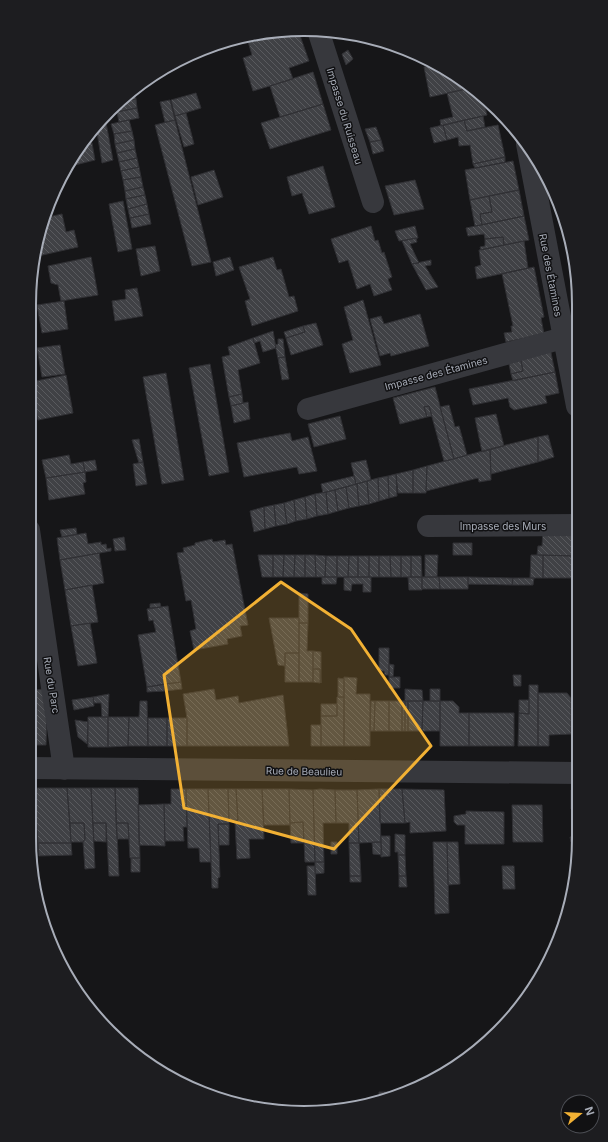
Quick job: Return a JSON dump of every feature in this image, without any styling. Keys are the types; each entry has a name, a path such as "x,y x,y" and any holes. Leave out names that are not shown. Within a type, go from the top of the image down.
{"street":[{"name":"Impasse du Ruisseau","path":"320,37 372,202"},
{"name":"Rue des Étamines","path":"530,160 572,382"},
{"name":"Impasse des Étamines","path":"308,409 563,338"},
{"name":"Impasse des Murs","path":"428,526 572,525"},
{"name":"Rue du Parc","path":"36,578 64,768"},
{"name":"Rue de Beaulieu","path":"36,768 572,773"}],"highlighted area":[{"path":"281,582 351,629 431,746 334,849 184,808 164,675"}],"building":[{"path":"300,36 309,61 289,68 293,79 253,91 243,58 252,55 248,42 269,38"},
{"path":"348,50 353,59 346,65 342,54"},
{"path":"427,66 438,72 465,89 430,97 424,67"},
{"path":"313,72 323,104 280,117 270,86"},
{"path":"465,89 485,106 487,115 441,126 440,120 453,117 447,93"},
{"path":"196,93 201,108 175,116 171,100"},
{"path":"136,99 137,108 117,112 117,112 131,100"},
{"path":"170,100 175,120 165,122 160,102"},
{"path":"323,104 331,130 270,149 261,123"},
{"path":"137,108 139,118 119,122 117,112"},
{"path":"186,113 194,144 184,147 175,116"},
{"path":"483,116 485,127 467,131 464,120"},
{"path":"129,120 132,131 114,134 111,124"},
{"path":"175,120 211,262 192,266 155,125"},
{"path":"464,120 467,131 498,125 505,157 473,164 470,145 459,146 458,137 447,140 443,125"},
{"path":"106,123 113,160 102,163 97,134"},
{"path":"443,125 447,140 434,143 430,128"},
{"path":"376,127 381,140 370,142 365,129"},
{"path":"132,131 134,140 115,144 114,134"},
{"path":"134,140 135,149 117,153 115,144"},
{"path":"381,140 384,151 373,154 370,142"},
{"path":"92,143 95,160 75,165 81,155 89,144"},
{"path":"135,149 137,158 119,162 117,153"},
{"path":"505,157 505,162 475,168 473,164"},
{"path":"137,158 139,167 121,171 119,162"},
{"path":"513,161 519,190 470,200 465,170"},
{"path":"323,166 335,207 309,214 302,193 292,196 287,177"},
{"path":"139,167 141,177 123,180 121,171"},
{"path":"214,170 223,197 198,205 191,177"},
{"path":"141,177 143,187 125,191 123,180"},
{"path":"415,180 424,209 394,215 385,186"},
{"path":"143,187 145,195 126,199 125,191"},
{"path":"519,190 524,216 482,225 480,214 492,212 489,196"},
{"path":"145,195 147,204 128,209 126,199"},
{"path":"489,196 492,212 480,214 482,225 475,226 470,200"},
{"path":"123,201 132,249 118,252 109,204"},
{"path":"147,204 149,214 130,218 128,209"},
{"path":"62,214 66,232 74,230 78,247 40,256 51,217"},
{"path":"149,214 151,224 132,228 130,218"},
{"path":"524,216 529,240 504,245 503,237 485,239 484,234 468,236 466,228"},
{"path":"371,226 375,241 378,240 382,253 384,252 392,277 388,279 392,290 374,296 370,284 357,289 348,260 339,263 331,239"},
{"path":"415,226 418,238 399,241 395,231"},
{"path":"503,237 504,245 481,250 480,247 485,246 485,239"},
{"path":"416,238 417,242 410,244 419,263 412,264 402,241"},
{"path":"524,241 528,268 477,279 475,267 481,265 479,250"},
{"path":"155,246 160,271 141,276 136,249"},
{"path":"91,257 98,295 61,301 58,285 51,283 48,266"},
{"path":"230,257 234,270 216,276 213,262"},
{"path":"273,257 277,270 281,269 289,297 294,296 298,311 252,326 245,301 250,299 239,267"},
{"path":"431,260 431,265 425,266 438,287 426,290 412,264"},
{"path":"534,267 544,317 541,318 544,334 506,342 504,333 512,332 511,326 513,326 502,274"},
{"path":"137,288 143,316 115,321 112,301 126,299 125,290"},
{"path":"363,300 381,365 350,373 342,344 353,340 344,307"},
{"path":"64,301 68,329 42,333 37,305"},
{"path":"420,314 429,346 391,356 390,353 380,356 370,319 381,316 384,324"},
{"path":"316,323 323,345 291,355 286,338 305,332 303,326"},
{"path":"303,326 305,332 286,338 284,332"},
{"path":"273,331 276,348 263,352 260,341 254,343 253,338"},
{"path":"253,338 260,363 238,370 242,394 229,397 222,357 230,355 228,347"},
{"path":"278,339 283,339 285,357 278,358 275,345 278,344"},
{"path":"60,345 65,374 42,377 37,348"},
{"path":"550,348 555,372 513,381 511,374 523,371 520,356"},
{"path":"520,356 523,371 511,374 508,359"},
{"path":"285,357 289,379 282,380 278,358"},
{"path":"210,364 229,472 209,476 189,368"},
{"path":"555,372 559,393 545,396 547,403 514,410 510,407 508,398 473,405 469,389"},
{"path":"166,373 184,480 162,484 143,377"},
{"path":"66,375 73,413 38,420 36,409 36,381"},
{"path":"435,387 454,459 444,461 429,406 424,407 427,417 400,424 393,398"},
{"path":"242,394 243,403 231,406 229,397"},
{"path":"248,402 250,419 234,423 231,406"},
{"path":"449,405 455,427 459,426 467,455 454,459 440,407"},
{"path":"429,406 432,416 427,417 424,407"},
{"path":"496,414 504,446 482,452 475,418"},
{"path":"340,416 346,439 314,447 308,424"},
{"path":"290,433 292,441 308,437 317,471 299,474 297,467 244,477 237,443"},
{"path":"548,435 554,457 538,462 538,437"},
{"path":"538,437 538,462 491,474 490,449"},
{"path":"139,439 143,462 139,463 132,440"},
{"path":"490,449 491,480 479,482 478,478 426,491 427,466"},
{"path":"69,455 71,464 83,462 85,472 46,478 42,460"},
{"path":"95,460 97,470 85,472 83,462"},
{"path":"366,460 371,480 356,484 351,463"},
{"path":"143,462 147,484 136,486 133,464"},
{"path":"427,466 426,493 413,493 413,470"},
{"path":"413,470 413,493 398,493 396,474"},
{"path":"85,472 86,482 83,483 85,494 49,500 46,478"},
{"path":"396,474 397,496 389,498 388,476"},
{"path":"354,476 356,484 323,493 321,484"},
{"path":"388,476 389,498 379,501 378,478"},
{"path":"378,478 379,501 369,504 367,481"},
{"path":"367,481 369,504 359,506 357,484"},
{"path":"357,484 359,506 349,508 346,487"},
{"path":"346,487 349,508 338,511 335,490"},
{"path":"335,490 338,511 328,514 326,492"},
{"path":"326,492 328,514 317,516 315,494"},
{"path":"315,494 317,516 307,519 305,497"},
{"path":"305,497 307,519 296,521 294,500"},
{"path":"294,500 296,521 287,524 284,503"},
{"path":"284,503 287,524 276,526 274,505"},
{"path":"274,505 276,526 265,529 264,507"},
{"path":"264,507 265,529 254,532 250,511"},
{"path":"76,528 77,534 62,537 60,530"},
{"path":"543,529 572,529 572,556 537,555 538,546 542,546"},
{"path":"86,533 88,544 101,542 101,545 106,544 107,549 111,548 111,551 60,560 57,538"},
{"path":"124,537 126,550 115,551 113,539"},
{"path":"212,539 213,542 225,540 226,545 232,544 248,625 240,626 242,636 227,639 228,644 194,650 190,631 196,629 191,600 186,601 177,553 184,552 183,548 195,545 195,543"},
{"path":"453,543 472,543 472,555 453,555"},
{"path":"99,553 104,583 65,590 60,560"},
{"path":"258,555 273,555 273,577 262,577"},
{"path":"273,555 284,555 283,577 273,577"},
{"path":"284,555 295,555 294,577 283,577"},
{"path":"295,555 305,555 305,577 294,577"},
{"path":"305,555 315,555 316,577 305,577"},
{"path":"315,555 326,556 325,577 316,577"},
{"path":"425,555 438,555 437,577 425,577"},
{"path":"531,555 543,555 543,578 530,578"},
{"path":"543,555 572,556 572,578 543,578"},
{"path":"326,556 337,556 337,577 325,577"},
{"path":"337,556 349,556 348,577 337,577"},
{"path":"349,556 358,556 358,577 348,577"},
{"path":"358,556 369,556 369,577 358,577"},
{"path":"369,556 379,556 379,577 369,577"},
{"path":"379,556 390,556 391,577 379,577"},
{"path":"390,556 401,556 401,577 391,577"},
{"path":"401,556 411,556 411,577 401,577"},
{"path":"411,556 421,556 422,577 411,577"},
{"path":"322,577 337,577 336,584 322,584"},
{"path":"344,577 371,577 371,592 363,592 363,584 352,584 351,591 344,590"},
{"path":"408,577 422,577 422,590 409,590"},
{"path":"422,577 439,577 440,589 422,589"},
{"path":"439,577 468,577 468,589 440,589"},
{"path":"468,577 513,578 512,585 468,584"},
{"path":"513,578 534,578 533,585 512,585"},
{"path":"92,585 98,622 71,626 65,590"},
{"path":"299,593 308,594 308,623 299,623"},
{"path":"160,603 161,607 150,608 150,604"},
{"path":"168,606 181,682 147,687 138,635 156,632 153,620 149,621 147,609"},
{"path":"269,618 299,618 299,653 285,653 285,666 278,665"},
{"path":"90,623 97,663 78,666 71,626"},
{"path":"299,623 308,623 307,651 313,651 313,682 299,682"},
{"path":"379,648 389,648 389,675 385,675 384,671 379,671"},
{"path":"313,651 321,652 321,683 320,669 313,669"},
{"path":"285,653 299,653 299,682 285,682"},
{"path":"389,664 394,665 393,677 389,677"},
{"path":"313,669 320,669 320,683 313,682"},
{"path":"513,675 521,675 521,686 514,686"},
{"path":"344,677 357,678 356,694 370,694 370,746 344,746"},
{"path":"389,677 400,677 400,688 389,688"},
{"path":"338,678 344,679 344,697 338,697"},
{"path":"181,682 182,689 165,691 164,684"},
{"path":"164,684 165,691 147,692 147,687"},
{"path":"529,685 538,685 538,746 518,746 519,713 529,714"},
{"path":"44,689 47,711 46,745 36,745 36,690"},
{"path":"214,689 216,700 238,696 239,703 283,695 289,746 187,746 187,718 183,694"},
{"path":"405,689 422,690 423,701 405,701"},
{"path":"430,689 440,689 440,701 430,701"},
{"path":"538,693 567,693 571,698 571,734 549,735 549,746 538,746"},
{"path":"109,694 108,717 102,717 101,703 94,703 93,697"},
{"path":"93,697 94,706 74,710 72,700"},
{"path":"337,697 344,697 344,746 321,746 321,716 337,716"},
{"path":"519,700 529,700 529,714 519,713"},
{"path":"140,701 147,701 148,746 128,746 129,717 139,717"},
{"path":"371,701 375,701 374,731 370,731"},
{"path":"375,701 389,701 389,731 374,731"},
{"path":"389,701 402,701 402,731 389,731"},
{"path":"402,701 405,701 405,731 402,731"},
{"path":"405,701 408,701 408,731 405,731"},
{"path":"408,701 423,701 422,731 408,731"},
{"path":"423,701 440,701 440,731 422,731"},
{"path":"440,701 453,701 459,707 459,713 469,713 469,746 440,746"},
{"path":"321,704 337,704 337,716 321,716"},
{"path":"469,713 514,713 514,746 469,746"},
{"path":"88,717 108,717 108,747 88,747"},
{"path":"108,717 129,717 128,746 108,747"},
{"path":"148,718 167,718 167,746 148,746"},
{"path":"167,718 187,718 187,746 167,746"},
{"path":"75,720 88,722 87,744 78,737"},
{"path":"311,725 321,725 321,746 311,746"},
{"path":"36,788 67,788 71,843 38,843"},
{"path":"67,788 91,788 95,868 85,869 83,842 85,839 84,823 70,823"},
{"path":"91,788 115,788 119,876 109,876 106,823 93,823"},
{"path":"115,788 138,788 140,858 130,858 128,823 116,823"},
{"path":"171,789 186,789 187,827 183,827 184,841 165,841 164,804 171,804"},
{"path":"186,789 208,789 211,862 200,862 199,848 188,848"},
{"path":"208,789 228,789 229,824 218,824 220,877 218,878 218,888 212,888"},
{"path":"228,789 236,789 238,820 229,821"},
{"path":"236,789 262,789 264,839 249,839 250,858 237,859 235,823 238,823"},
{"path":"262,789 289,789 290,825 264,825"},
{"path":"289,789 313,790 315,862 305,862 303,822 290,823"},
{"path":"379,789 381,842 359,843 357,790"},
{"path":"379,789 402,789 405,823 380,823"},
{"path":"402,789 444,790 446,831 410,833 410,822 405,823"},
{"path":"313,790 335,790 336,823 323,823 324,862 315,862"},
{"path":"335,790 357,790 359,843 349,843 349,823 336,823"},
{"path":"571,790 572,790 572,809"},
{"path":"164,804 165,846 139,845 138,805"},
{"path":"512,805 542,805 543,842 513,842"},
{"path":"466,811 504,812 504,844 465,844 465,825 457,825 454,822 454,816 466,814"},
{"path":"303,822 304,843 291,843 290,823"},
{"path":"70,823 84,823 85,839 83,842 71,842"},
{"path":"93,823 106,823 106,842 94,841"},
{"path":"116,823 128,823 129,839 117,839"},
{"path":"218,824 229,824 229,845 219,845"},
{"path":"395,834 405,835 405,855 398,855 398,852 395,852"},
{"path":"381,836 390,836 390,856 381,857"},
{"path":"331,842 337,842 337,854 331,854"},
{"path":"372,842 381,842 382,855 373,854"},
{"path":"433,842 447,842 449,913 435,914"},
{"path":"447,842 458,842 460,884 448,885"},
{"path":"38,843 71,843 72,855 39,856"},
{"path":"349,843 359,843 361,876 350,876"},
{"path":"398,855 405,855 406,876 399,876"},
{"path":"131,858 140,858 140,872 131,872"},
{"path":"315,862 324,862 324,873 315,874"},
{"path":"307,866 315,866 316,895 308,895"},
{"path":"502,866 514,866 515,889 503,889"},
{"path":"350,876 361,876 361,882 350,882"},
{"path":"399,876 406,876 407,887 399,887"},
{"path":"379,1092 390,1092 379,1095"}]}
